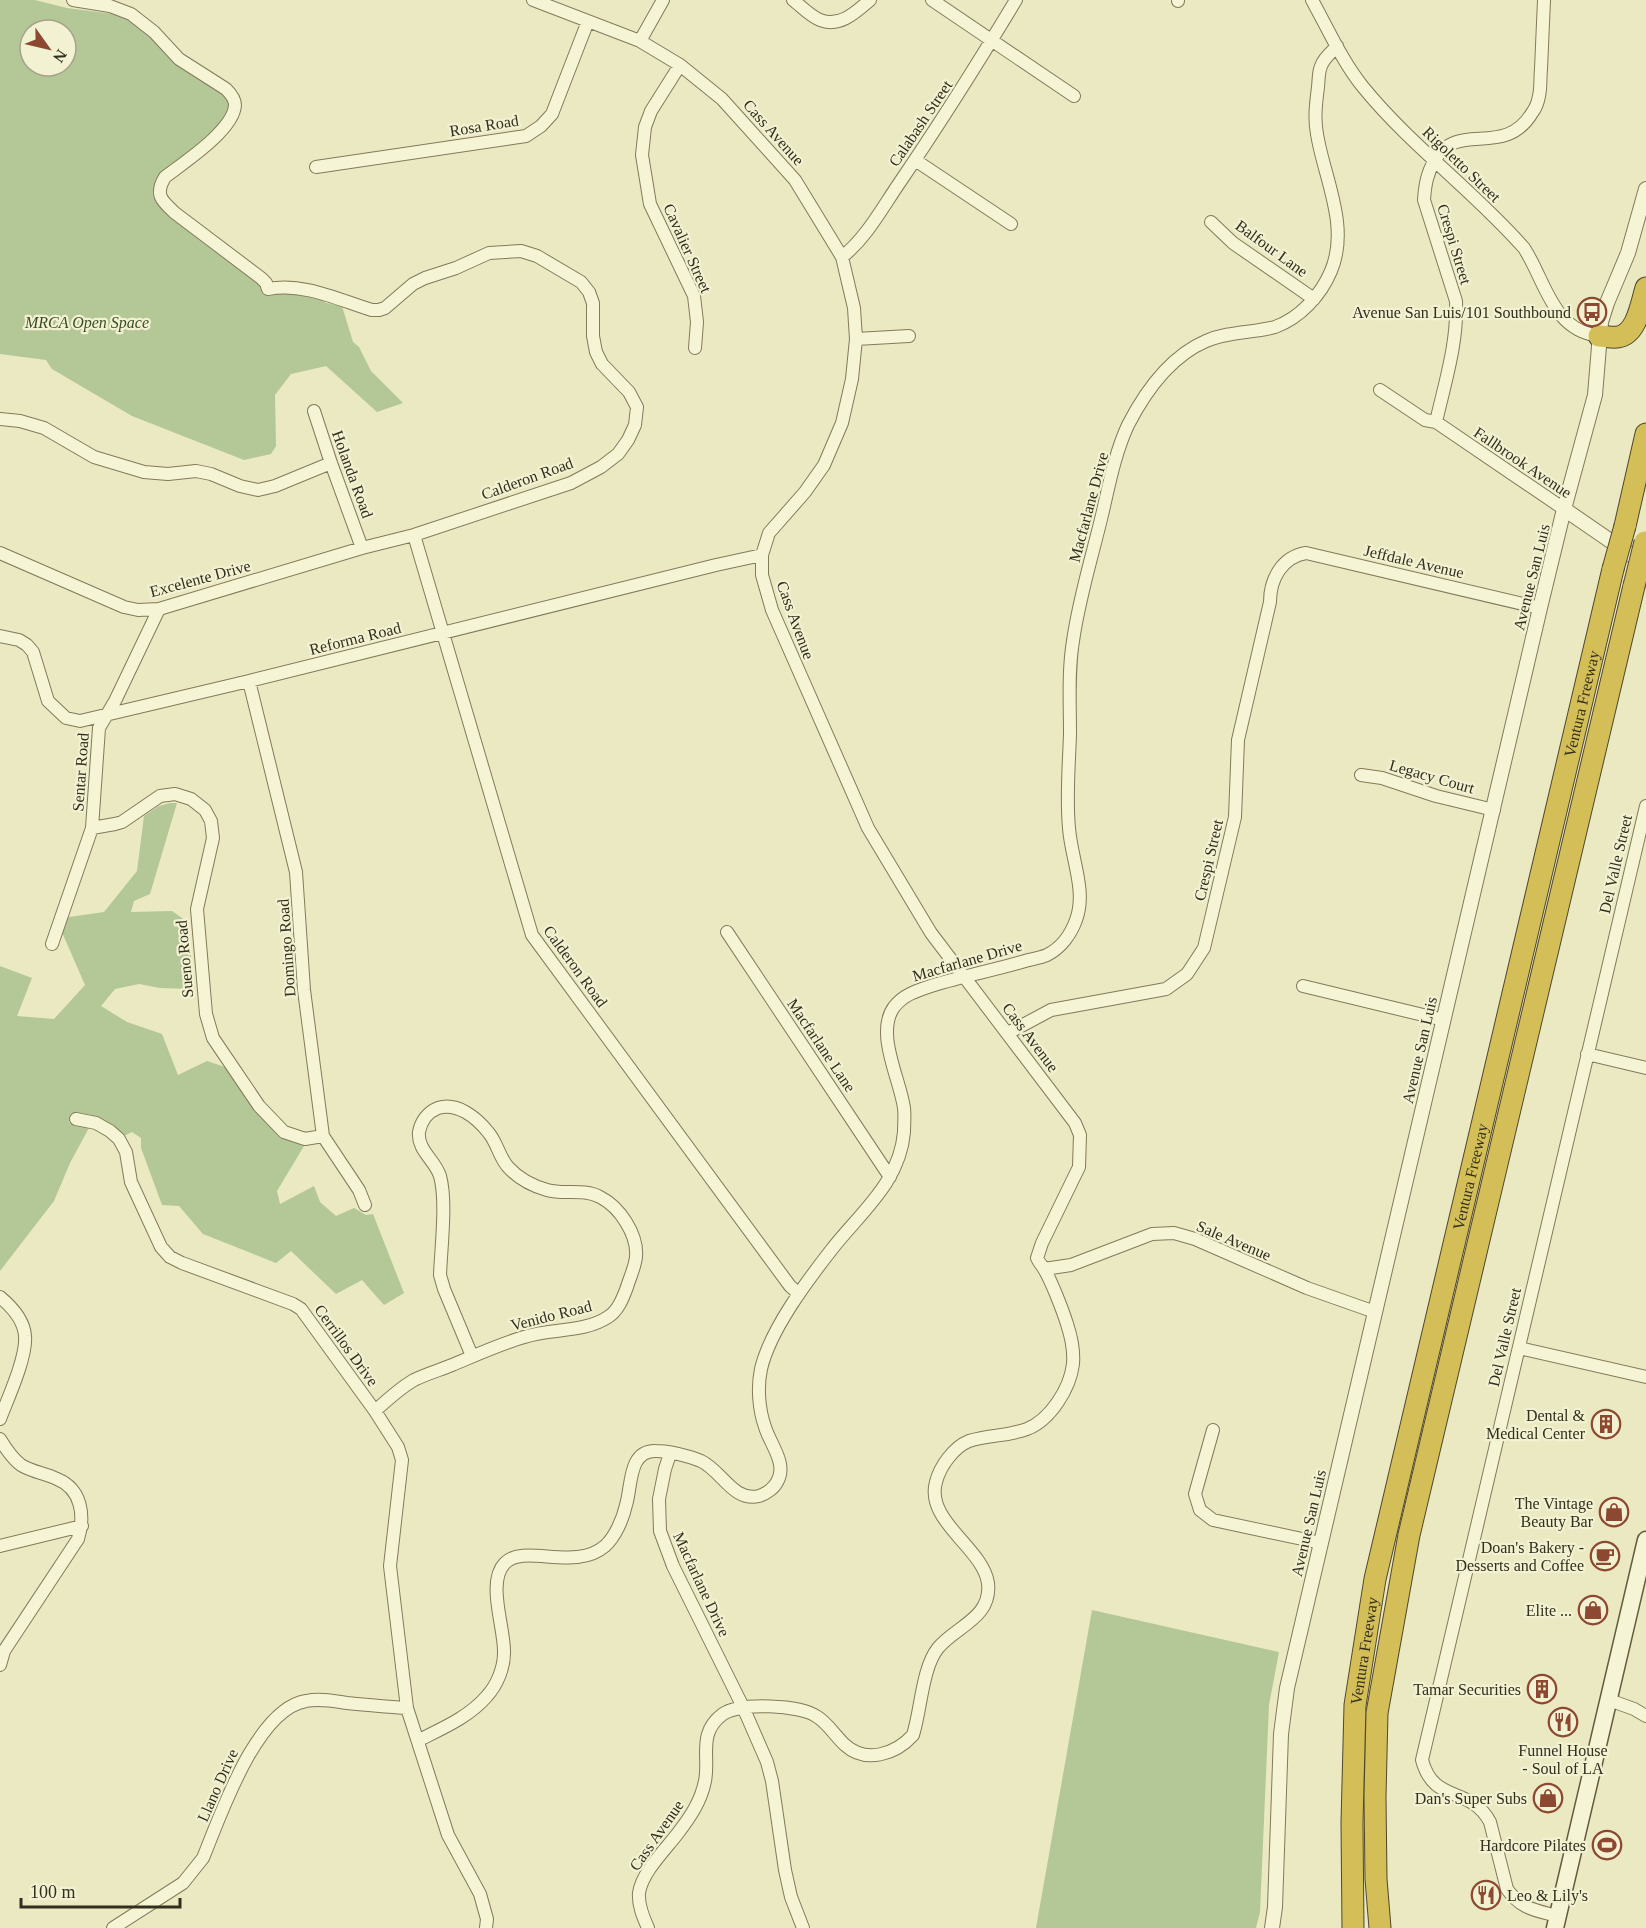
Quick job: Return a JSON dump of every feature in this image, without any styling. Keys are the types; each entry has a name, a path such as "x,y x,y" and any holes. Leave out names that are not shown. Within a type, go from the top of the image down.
{"highway":[{"path":"1599,336 1620,337 1629,332 1635,323 1646,288"},
{"name":"Ventura Freeway","path":"1352,1925 1355,1705 1375,1579 1646,434"},
{"name":"Ventura Freeway","path":"1380,1928 1376,1879 1377,1713 1408,1534 1645,538"}],"main road":[{"path":"1556,1922 1646,1540"}],"street":[{"name":"Calderon Road","path":"74,0 110,6 130,14 154,32 179,59 232,95 235,103 233,113 217,136 165,177 159,192 163,201 175,213 261,278 268,289 290,287 379,310 385,308 413,284 425,278 456,268 489,253 521,250 537,256 581,282 589,292 593,303 593,336 596,352 602,364 629,392 636,407 635,424 618,454 571,483 414,535 532,935 783,1277 799,1294"},
{"name":"Cass Avenue","path":"533,0 640,41 680,64 722,99 795,180 842,257 854,308 856,339 852,379 844,414 824,465 806,492 768,533 762,555 762,575 772,610 868,828 931,933 1075,1123 1080,1135 1079,1167 1041,1243 1037,1258 1044,1269 1067,1324 1072,1344 1073,1364 1060,1397 1049,1413 1030,1428 968,1442 952,1454 940,1469 935,1485 934,1499 941,1513 983,1569 988,1583 983,1609 976,1618 946,1639 936,1650 929,1664 913,1735 906,1743 886,1754 866,1755 854,1752 825,1723 805,1711 754,1705 724,1713 713,1724 705,1743 706,1778 694,1813 645,1876 639,1893 641,1910 648,1928"},
{"path":"640,41 663,0"},
{"path":"793,0 820,20 839,22 852,15 870,0"},
{"path":"932,0 1074,96"},
{"name":"Calabash Street","path":"842,257 856,246 956,100 1016,0"},
{"name":"Rigoletto Street","path":"1312,0 1337,46 1373,99 1524,248 1556,310 1563,319 1586,335 1599,336"},
{"name":"Crespi Street","path":"1436,422 1455,338 1456,301 1424,200 1425,185 1440,150 1449,144 1460,140 1499,138 1518,130 1532,114 1539,97 1544,0"},
{"name":"Rosa Road","path":"316,166 526,136 541,126 552,114 588,21"},
{"name":"Macfarlane Drive","path":"803,1928 784,1870 772,1781 767,1762 743,1707 673,1566 660,1531 659,1499 665,1469 670,1454 705,1463 739,1493 758,1496 774,1487 781,1471 761,1414 759,1389 761,1368 772,1341 799,1294 834,1247 877,1199 900,1156 904,1133 904,1109 888,1041 886,1021 896,1004 908,994 953,979 1050,954 1067,939 1079,914 1080,895 1069,829 1071,648 1114,467 1126,429 1149,390 1181,355 1207,340 1235,332 1275,326 1300,313 1314,299 1331,273 1339,229 1314,114 1322,64 1337,46"},
{"name":"Cavalier Street","path":"680,64 651,111 645,127 642,155 650,204 694,296 697,322 695,348"},
{"path":"915,160 1011,224"},
{"name":"Avenue San Luis","path":"1272,1928 1275,1906 1281,1734 1287,1688 1540,608 1595,395 1599,336 1607,303 1628,253 1646,189"},
{"name":"Balfour Lane","path":"1211,222 1233,243 1314,299"},
{"path":"856,339 909,336"},
{"name":"Fallbrook Avenue","path":"1380,390 1425,420 1436,422 1646,566"},
{"name":"Holanda Road","path":"314,411 362,548"},
{"path":"0,419 20,421 44,428 94,457 144,472 168,474 196,471 258,490 275,486 331,463"},
{"name":"Excelente Drive","path":"0,554 124,607 138,610 159,609 362,548 414,535"},
{"name":"Jeffdale Avenue","path":"1284,564 1295,554 1306,553 1540,608"},
{"name":"Reforma Road","path":"0,636 19,640 27,645 33,652 48,701 66,718 80,721 762,555"},
{"name":"Crespi Street","path":"1008,1034 1051,1010 1166,989 1187,974 1204,948 1235,817 1238,740 1270,602 1270,589 1274,578 1284,564"},
{"name":"Sentar Road","path":"52,944 92,828 99,728 115,701 159,609"},
{"name":"Domingo Road","path":"249,681 296,872 304,990 323,1136 359,1190 365,1205"},
{"name":"Legacy Court","path":"1360,775 1382,778 1436,796 1494,810"},
{"name":"Sueno Road","path":"92,828 122,822 160,796 175,794 191,799 205,810 211,821 213,838 197,909 206,1014 213,1038 259,1106 284,1132 305,1139 323,1136"},
{"name":"Del Valle Street","path":"1556,1922 1519,1904 1511,1896 1507,1889 1490,1822 1485,1812 1470,1800 1444,1791 1433,1783 1425,1772 1422,1760 1646,806"},
{"name":"Macfarlane Lane","path":"727,932 890,1177"},
{"path":"1303,986 1444,1020"},
{"path":"1587,1054 1646,1068"},
{"name":"Venido Road","path":"375,1411 415,1380 472,1356 526,1336 594,1324 609,1316 624,1295 636,1260 636,1250 629,1226 614,1207 600,1197 584,1192 554,1191 536,1187 521,1178 509,1168 489,1132 463,1110 448,1106 435,1109 422,1120 419,1133 420,1145 439,1173 443,1189 440,1275 472,1356"},
{"name":"Cerrillos Drive","path":"76,1119 96,1123 119,1139 126,1152 131,1182 161,1247 170,1257 301,1309 375,1411 398,1448 402,1460 390,1566 407,1708"},
{"name":"Sale Avenue","path":"1044,1269 1071,1265 1152,1234 1174,1233 1195,1239 1307,1288 1375,1312"},
{"path":"0,1297 10,1305 20,1320 25,1336 24,1354 0,1419"},
{"path":"1519,1348 1646,1377"},
{"path":"1213,1430 1196,1494 1200,1510 1213,1520 1321,1543"},
{"path":"0,1439 10,1455 22,1466 58,1479 70,1487 78,1499 82,1512 82,1526 78,1539 4,1651 0,1665"},
{"path":"419,1740 455,1722 486,1698 498,1679 504,1655 496,1578 502,1565 512,1557 522,1556 579,1559 604,1547 610,1542 626,1510 634,1464 641,1454 652,1450 670,1454"},
{"path":"0,1546 82,1526"},
{"name":"Llano Drive","path":"113,1928 183,1883 195,1870 203,1858 244,1760 282,1712 303,1701 318,1700 407,1708"},
{"path":"1609,1700 1646,1716"},
{"path":"407,1708 448,1835 480,1894 487,1920 486,1928"}],"green space":[{"name":"MRCA Open Space","path":"0,0 35,0 67,8 114,14 138,24 228,95 230,108 219,125 158,177 153,188 153,195 158,203 183,227 259,284 281,294 291,292 318,297 326,303 342,306 353,342 359,347 371,371 403,403 377,412 326,366 291,374 275,395 276,446 271,454 244,460 132,416 52,369 46,360 0,354"},
{"path":"177,803 150,894 134,901 131,912 172,911 189,926 193,989 160,988 139,984 115,989 101,1006 127,1022 162,1034 178,1075 207,1061 228,1068 266,1123 304,1146 277,1191 280,1204 314,1186 320,1202 336,1216 354,1208 366,1215 373,1214 404,1293 384,1305 362,1280 336,1294 291,1251 276,1263 203,1234 179,1206 162,1205 141,1148 141,1138 132,1132 122,1137 101,1118 70,1116 69,1123 90,1126 70,1163 54,1201 0,1271 0,966 32,978 17,1016 54,1019 85,985 61,930 69,917 104,912 137,871 144,816 159,806"},
{"path":"1092,1610 1279,1652 1269,1705 1260,1912 1256,1928 1036,1928"}],"place":[{"name":"Avenue San Luis/101 Southbound","path":"1592,312"},
{"name":"Dental & Medical Center","path":"1606,1424"},
{"name":"The Vintage Beauty Bar","path":"1614,1512"},
{"name":"Doan's Bakery - Desserts and Coffee","path":"1605,1556"},
{"name":"Elite ...","path":"1593,1610"},
{"name":"Tamar Securities","path":"1542,1689"},
{"name":"Funnel House - Soul of LA","path":"1563,1722"},
{"name":"Dan's Super Subs","path":"1548,1798"},
{"name":"Hardcore Pilates","path":"1607,1845"},
{"name":"Leo & Lily's","path":"1486,1895"}]}
